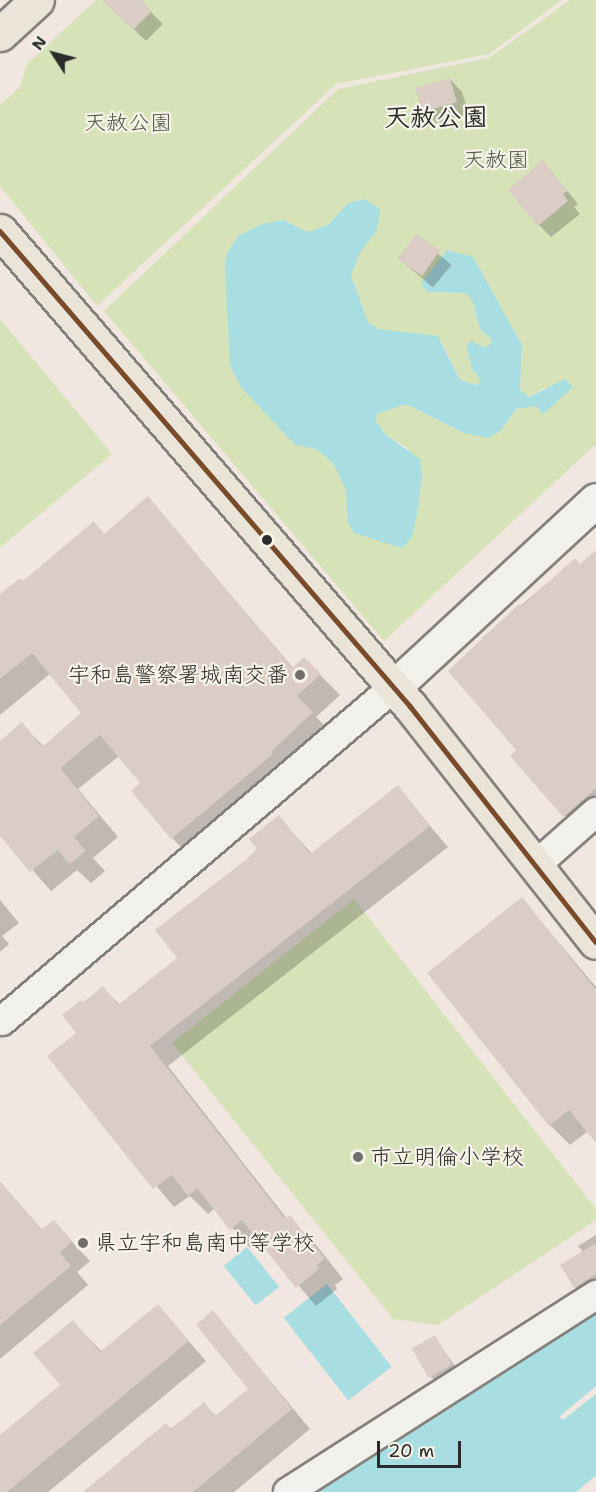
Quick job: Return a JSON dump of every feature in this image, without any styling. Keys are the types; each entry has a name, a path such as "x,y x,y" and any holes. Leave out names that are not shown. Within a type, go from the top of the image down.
{"highway":[{"path":"0,34 37,0"},
{"path":"0,231 394,687 596,942"}],"street":[{"path":"2,1021 394,687 596,500"},
{"path":"536,865 596,812"},
{"path":"288,1492 596,1295"}],"green space":[{"name":"天赦公園","path":"96,0 562,0 489,54 336,84 97,306 0,186 0,105 20,87 27,64"},
{"name":"天赦園","path":"570,0 596,0 596,444 384,641 104,311 338,89 489,58","holes":["283,220 308,232 354,293 368,322 377,329 443,344 460,380 477,385 481,381 472,369 477,343 484,347 490,345 492,340 480,329 472,299 464,293 427,292 421,283 472,257 522,345 520,390 529,397 545,387 543,414 537,406 516,409 501,430 464,433 406,404 388,407 377,414 376,421 386,435 409,449 348,523 346,490 333,463 316,449 295,445"]},
{"path":"0,319 112,454 0,548"},
{"path":"354,899 596,1209 596,1220 438,1325 393,1319 172,1043"}],"water":[{"path":"365,199 380,209 377,230 359,254 351,276 368,322 378,329 438,336 460,380 477,385 481,381 472,369 466,345 471,341 484,347 490,345 492,340 480,329 472,299 464,293 427,292 421,283 447,250 473,257 522,345 520,390 529,397 565,379 573,387 543,414 536,406 516,409 501,430 489,438 464,433 406,404 377,414 376,421 386,435 420,459 422,475 417,515 412,537 402,548 354,533 348,523 346,490 333,463 316,449 295,445 241,387 230,366 225,266 227,253 238,236 262,224 283,220 308,232 328,225 348,203"},
{"path":"247,1247 279,1287 256,1306 224,1266"},
{"path":"327,1284 392,1367 348,1401 284,1318"},
{"path":"596,1314 596,1386 559,1417 563,1420 596,1394 596,1475 576,1492 319,1492"}],"building":[{"path":"102,0 141,0 152,11 133,30"},
{"path":"450,78 457,102 422,112 415,88"},
{"path":"543,160 567,191 563,194 568,201 538,226 508,190"},
{"path":"416,234 440,251 422,276 398,259"},
{"path":"148,496 292,668 304,657 321,674 297,696 313,712 271,752 273,754 171,839 131,791 140,783 100,735 60,768 99,816 74,837 86,851 69,864 58,850 30,872 0,836 0,741 22,722 42,747 81,713 32,653 0,679 0,594 20,578 23,581 94,521 104,534"},
{"path":"596,550 596,788 563,817 510,756 516,750 448,671 519,604 521,607 575,558 580,564"},
{"path":"398,785 430,826 150,1046 285,1219 290,1215 325,1259 317,1265 319,1269 296,1288 242,1220 230,1230 197,1188 188,1196 172,1175 153,1189 47,1056 76,1033 62,1015 81,1000 83,1003 103,986 118,1005 177,958 155,930 247,859 257,849 249,839 279,815 310,854"},
{"path":"522,897 596,990 596,1143 569,1110 549,1126 427,973"},
{"path":"0,1181 41,1230 54,1220 72,1241 60,1253 71,1266 0,1325"},
{"path":"596,1243 596,1274 574,1288 560,1265"},
{"path":"158,1304 189,1341 7,1492 0,1492 0,1435 60,1385 33,1353 73,1320 100,1352"},
{"path":"213,1310 292,1409 193,1492 83,1492 166,1423 171,1429 204,1402 215,1416 248,1389 196,1325"},
{"path":"435,1335 452,1364 429,1378 412,1348"}],"transit line":[{"path":"0,231 410,706 596,942"}],"place":[{"name":"宇和島警察署城南交番","path":"300,675"},
{"name":"市立明倫小学校","path":"358,1157"},
{"name":"県立宇和島南中等学校","path":"83,1243"}],"district":[{"name":"天赦公園","path":"436,117"}]}
